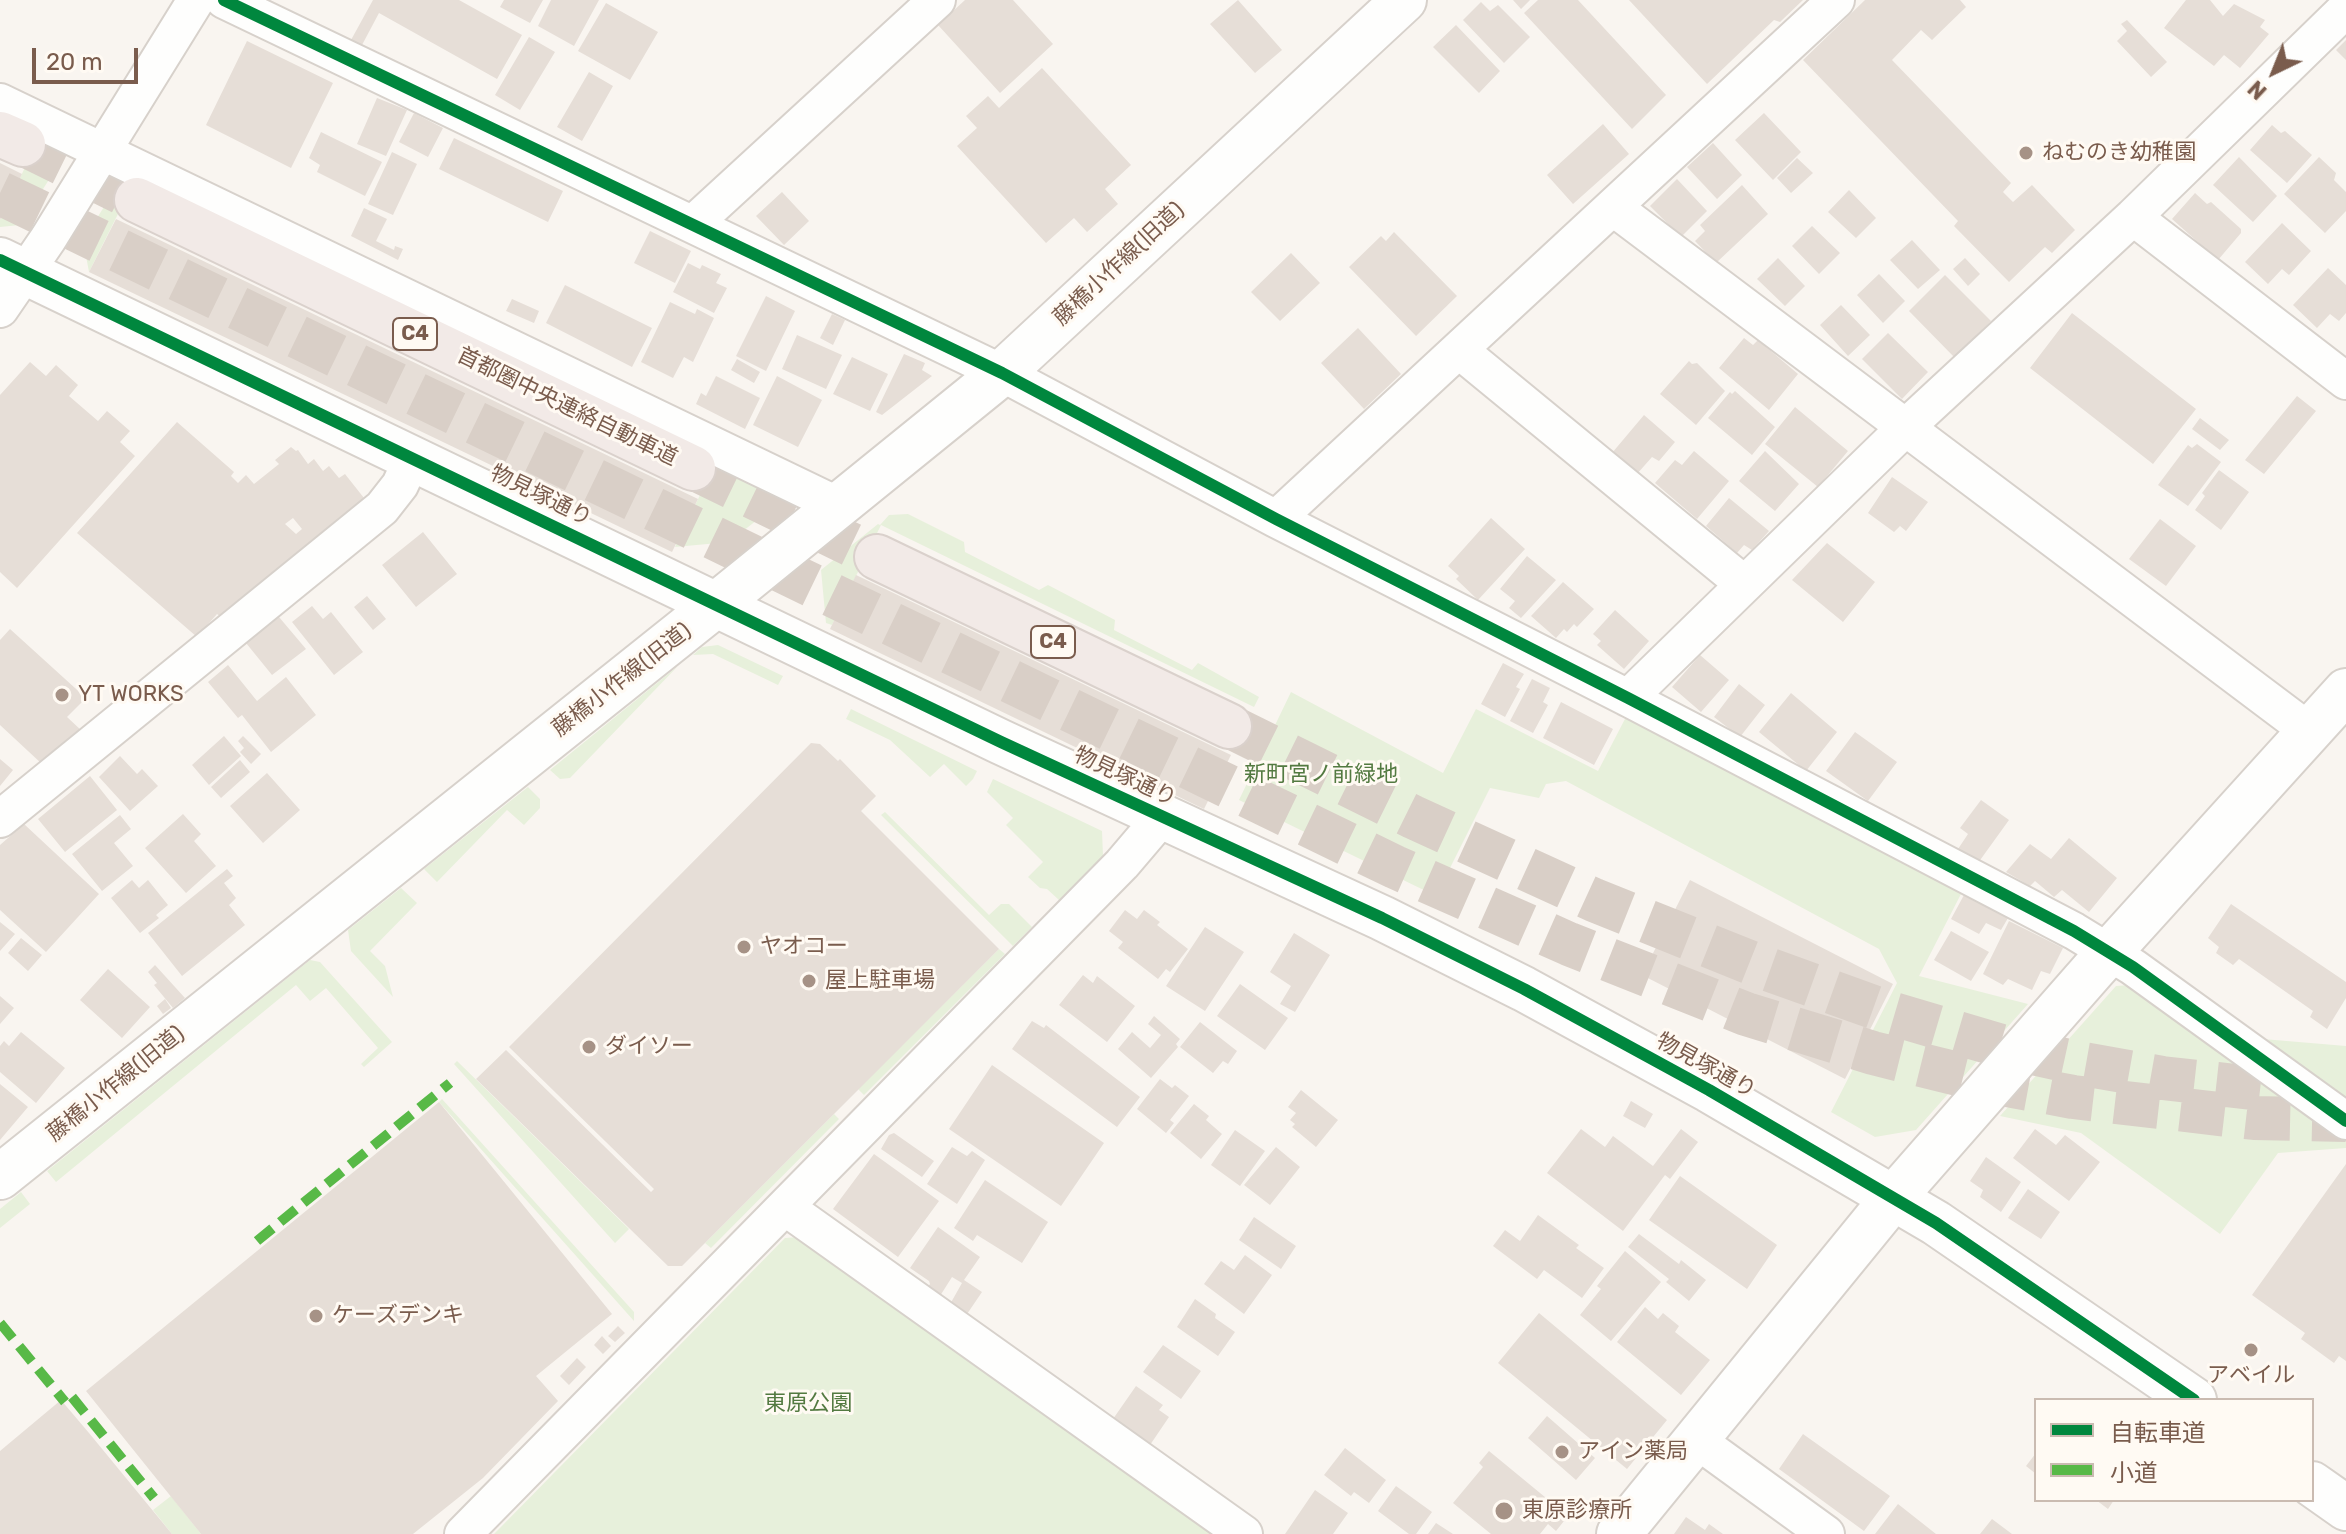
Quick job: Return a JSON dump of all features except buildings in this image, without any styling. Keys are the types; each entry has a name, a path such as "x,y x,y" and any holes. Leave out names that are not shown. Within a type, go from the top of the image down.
{"highway":[{"name":"首都圏中央連絡自動車道","path":"137,200 693,468"},
{"name":"C4","path":"877,557 1229,726"}],"street":[{"path":"0,309 13,266 101,152 196,0"},
{"path":"224,0 1002,373 1276,519 1628,698 2110,952 2346,1121"},
{"path":"693,224 937,0"},
{"name":"藤橋小作線(旧道)","path":"0,1177 1002,373 1404,0"},
{"path":"1276,519 1836,0"},
{"path":"1628,698 1906,427 2133,217 2346,9"},
{"path":"0,102 837,505"},
{"path":"1614,208 2309,731"},
{"path":"2133,217 2346,381"},
{"name":"物見塚通り","path":"13,266 1162,817 1382,918 1524,989 1709,1090 1894,1197 2099,1332 2191,1398"},
{"path":"1459,350 1744,584"},
{"path":"0,819 382,508 400,485 413,457"},
{"path":"1619,1534 1894,1197 2346,691"},
{"path":"463,1534 1122,864 1162,817"},
{"path":"785,1207 1244,1534"},
{"path":"1695,1439 1826,1534"},
{"path":"2314,1485 2346,1508"}],"green space":[{"path":"38,140 53,147 59,164 20,225 0,227 0,220"},
{"path":"132,186 89,272 83,240 116,188"},
{"path":"715,464 762,487 766,513 729,542 675,547"},
{"path":"908,514 964,542 965,552 1039,590 1048,585 1115,620 1114,630 1192,670 1198,663 1259,697 1254,707 881,525 832,625 826,623 821,570 889,515"},
{"path":"718,645 783,676 778,685 713,654 693,655 702,647"},
{"path":"678,666 570,778 560,779 550,770"},
{"name":"新町宮ノ前緑地","path":"1291,692 1443,773 1476,709 1598,771 1626,717 1962,892 1919,976 2028,1004 1916,1130 1875,1137 1831,1112 1897,983 1879,949 1566,781 1546,784 1539,798 1490,788 1436,896 1239,800"},
{"path":"851,709 977,771 973,779 966,786 944,764 930,777 890,740 846,719"},
{"path":"993,779 1102,831 1103,856 1059,900 1028,877 1043,862 1006,825 1013,818 987,792"},
{"path":"528,787 540,799 540,808 524,825 507,810 437,882 424,869"},
{"path":"885,812 989,915 1001,904 1009,904 1032,927 1013,946 881,815"},
{"path":"401,888 417,903 370,951 385,966 393,997 351,951 348,930"},
{"path":"999,949 1005,954 864,1095 858,1089"},
{"path":"310,960 320,962 392,1042 364,1067 361,1064 378,1048 326,988 310,1001 296,985 56,1182 47,1171"},
{"path":"2130,985 2346,1139 2346,1148 2278,1153 2220,1234 2081,1133 2000,1116 2116,986"},
{"path":"2263,1039 2346,1046 2346,1098"},
{"path":"457,1061 629,1229 615,1243 454,1064"},
{"path":"442,1099 634,1312 634,1321 439,1102"},
{"path":"834,1114 839,1119 711,1248 705,1243"},
{"path":"21,1192 30,1204 0,1228 0,1209"},
{"name":"東原公園","path":"799,1237 1215,1534 494,1534 785,1238"},
{"path":"171,1496 201,1534 172,1534 153,1510"}],"tunnel":[{"path":"23,144 137,200"},
{"path":"0,193 1395,867 1569,944 1746,1014 1873,1053 1986,1081 2073,1097 2254,1118 2346,1120"},
{"path":"693,468 877,557"},
{"path":"1229,726 1413,817 1594,900 1759,966 1890,1013 2005,1047 2083,1064 2162,1078 2262,1089"}],"marked path":[{"path":"257,1241 450,1083"},
{"path":"0,1323 65,1402"},
{"path":"72,1397 154,1498"}],"cycle path":[{"path":"224,0 1002,373 1276,519 1628,698 2074,931 2133,967 2346,1121"},
{"path":"0,260 1001,742 1382,918 1524,989 1709,1090 1936,1223 2191,1398"}],"place":[{"name":"ねむのき幼稚園","path":"2026,153"},
{"name":"YT WORKS","path":"62,695"},
{"name":"ヤオコー","path":"744,947"},
{"name":"屋上駐車場","path":"809,981"},
{"name":"ダイソー","path":"589,1047"},
{"name":"ケーズデンキ","path":"316,1316"},
{"name":"アベイル","path":"2251,1350"},
{"name":"アイン薬局","path":"1562,1452"},
{"name":"東原診療所","path":"1504,1511"}]}
